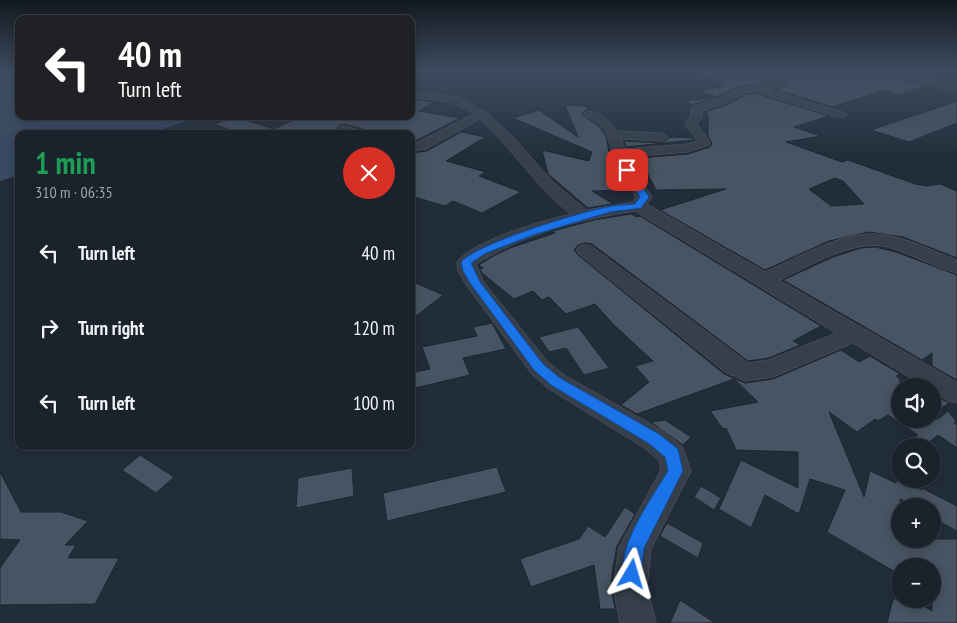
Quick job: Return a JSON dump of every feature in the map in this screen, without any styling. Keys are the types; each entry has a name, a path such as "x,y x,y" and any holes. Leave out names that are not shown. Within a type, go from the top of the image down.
{"street":[{"path":"444,100 466,104 482,114 560,198 584,216"},
{"path":"620,154 702,144 704,142 692,124 696,117 696,109 724,100"},
{"path":"793,100 841,115"},
{"path":"415,147 421,146 482,114"},
{"path":"589,114 604,121 621,122"},
{"path":"604,121 613,135 620,154 619,156 644,197 638,206"},
{"path":"463,124 475,122 493,124"},
{"path":"613,135 662,137"},
{"path":"638,623 630,588 635,547 676,471 672,454 653,439 555,381 539,367 475,283 468,271 466,262 482,251 584,216 609,209 638,206 957,394"},
{"path":"763,280 840,247 869,238 885,241 957,267"},
{"path":"584,250 733,366 745,372 773,368 853,334"}],"water":[{"path":"0,100 15,100 15,120 189,120 160,130 15,130 15,176 0,181"}],"building":[{"path":"415,100 434,102 419,111 460,118 415,140 415,130 364,130 344,124 340,125 336,130 231,130 214,124 227,120 246,120 274,129 293,120 415,120"},
{"path":"691,100 706,100 692,105 684,101"},
{"path":"736,100 777,100 829,116 794,127 821,136 786,142 842,162 848,160 915,184 927,186 940,184 957,191 957,258 903,237 869,232 829,241 765,270 660,210 726,189 656,190 645,169 636,169 629,159 688,154 710,147 712,143 708,136 708,114 705,112","holes":["835,178 843,181 864,204 831,206 809,189"]},
{"path":"810,100 853,100 833,107 846,111"},
{"path":"957,101 957,123 909,142 871,130"},
{"path":"565,105 586,106 589,110 584,111 582,115 599,126 606,136 610,157 617,169 613,169 624,190 592,191 613,204 588,208 548,174 542,150 589,161 592,152 513,118 539,110 578,137"},
{"path":"461,132 485,137 446,161 486,172 479,176 521,192 482,213 453,201 445,206 415,197 415,152 427,151"},
{"path":"670,137 692,138 694,140 626,147 624,141 662,143"},
{"path":"631,214 637,217 640,216 821,326 793,341 800,345 769,358 748,361 592,244 578,245 574,250 578,255 724,374 745,383 773,379 841,350 859,362 870,356 900,374 896,376 899,378 891,378 891,417 888,415 878,421 875,419 857,432 829,412 864,497 870,471 891,481 891,488 917,488 922,490 922,488 957,506 957,531 941,523 941,498 891,498 891,548 941,548 941,539 957,539 957,623 887,623 891,607 927,608 932,611 932,608 941,608 941,558 891,558 891,570 827,532 845,490 810,479 799,514 765,495 751,528 719,509 741,460 798,488 798,452 736,450 726,428 723,429 710,411 758,402 734,379 637,414 621,405 649,382 635,366 653,361 614,325 595,304 566,314 549,297 542,300 533,291 514,299 482,273 480,269 483,268 479,265 510,248 555,233 553,231 594,220"},
{"path":"875,247 896,252 957,275 957,380 932,366 932,353 922,360 783,280 833,257 861,248"},
{"path":"415,283 443,295 415,317"},
{"path":"492,323 506,349 463,358 470,375 415,388 415,372 430,369 422,347 477,336 473,327"},
{"path":"578,327 609,368 584,375 566,348 549,352 539,337"},
{"path":"941,399 949,403 941,409"},
{"path":"948,411 957,425 957,448 938,435 934,438 915,437 918,435 908,428 941,428 941,417"},
{"path":"665,420 691,437 683,445 651,422"},
{"path":"140,455 174,477 156,493 122,470"},
{"path":"497,467 506,492 387,521 383,493"},
{"path":"352,468 354,496 296,508 298,478"},
{"path":"0,472 21,512 61,512 88,521 65,545 76,545 68,558 119,558 95,604 0,605 0,568 20,540 0,539"},
{"path":"701,486 721,498 714,510 694,497"},
{"path":"625,507 635,514 617,546 611,587 615,609 600,609 594,565 531,587 520,559 579,539 588,526 605,537"},
{"path":"667,523 703,543 698,558 660,536"},
{"path":"680,600 715,623 670,623"}],"route":[{"path":"627,170 644,197 638,206 609,209 533,232 482,251 466,262 468,271 475,283 493,304 539,367 555,381 653,439 672,454 676,471 635,547 632,574"}]}
